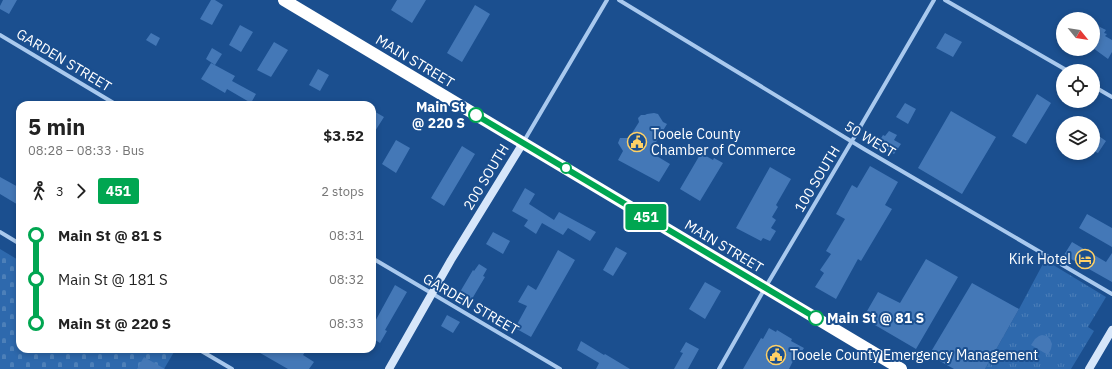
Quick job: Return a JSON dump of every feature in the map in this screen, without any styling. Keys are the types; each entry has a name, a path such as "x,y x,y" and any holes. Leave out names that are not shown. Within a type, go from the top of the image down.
{"highway":[{"name":"MAIN STREET","path":"284,0 901,369"}],"street":[{"name":"200 SOUTH","path":"389,369 451,260 607,0"},
{"name":"50 WEST","path":"619,0 852,141 1112,294"},
{"name":"100 SOUTH","path":"719,369 934,0"},
{"path":"945,0 1056,64"},
{"name":"GARDEN STREET","path":"0,35 110,101"},
{"path":"1100,90 1112,97"},
{"path":"0,232 16,242"},
{"name":"GARDEN STREET","path":"376,260 560,369"},
{"path":"1089,369 1112,330"},
{"path":"205,353 232,369"}],"green space":[{"path":"0,249 16,259 16,353 173,353 164,369 0,369"},
{"path":"1045,260 1106,297 1088,327 1094,331 1071,369 985,369 1019,309"}],"building":[{"path":"3,0 17,0 9,14 0,9"},
{"path":"211,0 215,0 223,5 212,25 200,19"},
{"path":"397,0 426,0 412,23 391,10"},
{"path":"475,5 490,14 462,62 447,53"},
{"path":"240,25 253,32 241,52 229,45"},
{"path":"1100,27 1106,30 1104,33 1107,34 1105,36 1112,40 1112,52 1108,59 1100,53"},
{"path":"151,33 160,38 156,46 146,40"},
{"path":"945,33 962,42 953,57 936,48"},
{"path":"274,42 288,50 271,77 257,70"},
{"path":"212,48 222,54 215,65 206,59"},
{"path":"211,63 235,76 232,81 256,94 252,101 248,101 227,89 225,93 201,79"},
{"path":"318,69 329,75 320,91 309,85"},
{"path":"1037,94 1051,103 1026,144 1012,136"},
{"path":"905,103 916,109 908,124 896,117"},
{"path":"951,111 996,137 962,194 918,168"},
{"path":"376,112 384,117 376,130"},
{"name":"Tooele County Chamber of Commerce","path":"654,113 658,114 663,122 667,124 650,152 670,164 659,182 618,160 623,151 618,143 620,138 629,138 639,122 638,118 641,115"},
{"path":"889,131 897,135 894,140 901,144 894,154 877,145 883,135 885,136"},
{"path":"1100,137 1106,141 1100,150"},
{"path":"396,140 410,148 396,173 382,164"},
{"path":"462,146 475,154 444,206 431,198"},
{"path":"701,153 713,160 714,158 723,163 700,201 680,189"},
{"path":"870,166 898,182 885,205 892,209 861,261 858,259 836,299 815,287 824,273 820,270 831,254 826,251 845,219 836,214 852,185 857,188"},
{"path":"770,167 791,179 776,205 778,207 772,217 776,220 771,228 776,231 770,241 763,238 761,241 736,228"},
{"path":"0,177 16,186 16,204 0,194"},
{"path":"525,188 535,194 529,204 554,220 559,212 596,232 590,241 568,228 563,235 542,223 536,234 524,226 528,220 512,211"},
{"name":"Kirk Hotel","path":"1087,214 1112,228 1112,247 1079,228"},
{"path":"493,232 510,241 503,254 486,244"},
{"name":"Kirk Hotel","path":"1072,242 1106,262 1112,253 1112,282 1064,255"},
{"path":"616,247 627,253 613,276 603,270"},
{"path":"558,250 575,260 531,337 515,328 527,306 518,302 528,285 536,290"},
{"path":"926,259 958,277 916,349 863,318 878,292 900,303"},
{"path":"479,264 487,269 483,276 485,277 469,304 457,297 473,270 474,271"},
{"path":"705,282 721,291 705,319 689,309"},
{"path":"972,283 1019,309 985,369 954,369 929,355"},
{"path":"395,285 407,292 385,330 387,331 380,343 376,340 376,320"},
{"path":"447,315 460,322 453,333 441,326"},
{"name":"Tooele County Emergency Management","path":"769,328 776,332 777,330 792,339 791,341 804,348 795,362 793,361 789,369 743,369 761,338 763,339"},
{"path":"1042,335 1047,336 1052,344 1048,355 1031,345 1035,339"},
{"path":"581,341 630,369 596,369 599,363 577,350"},
{"path":"686,342 699,349 688,369 674,369 683,353 680,352"},
{"path":"260,353 304,353 303,355 314,362 309,369 288,369"},
{"path":"144,357 165,369 137,369"}],"bus line":[{"name":"451","path":"476,115 816,318"}],"place":[{"name":"Main St @ 220 S","path":"476,115"},
{"name":"Tooele County Chamber of Commerce","path":"637,142"},
{"name":"Kirk Hotel","path":"1085,259"},
{"name":"Main St @ 81 S","path":"816,318"},
{"name":"Tooele County Emergency Management","path":"776,355"}]}
